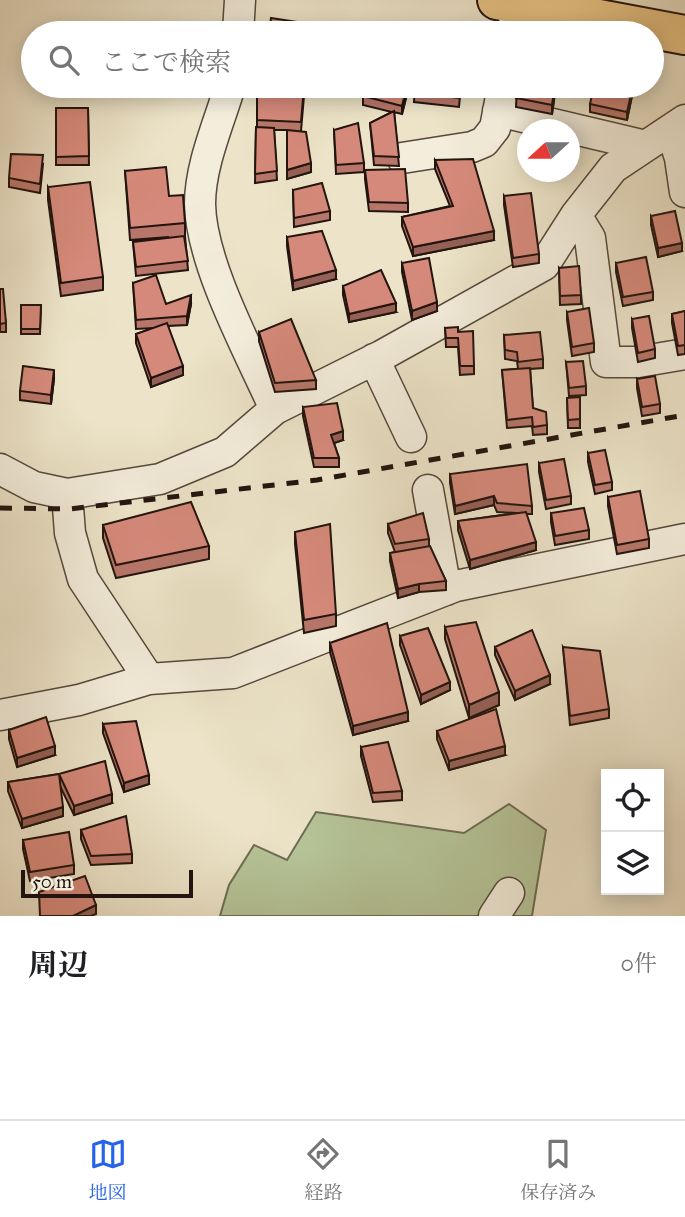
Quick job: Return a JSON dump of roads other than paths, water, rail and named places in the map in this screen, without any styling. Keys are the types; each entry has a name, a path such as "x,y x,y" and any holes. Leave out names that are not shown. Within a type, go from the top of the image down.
{"main road":[{"path":"509,13 570,21"},
{"path":"664,33 685,36"}],"street":[{"path":"239,21 240,0"},
{"path":"226,98 204,174 200,205 204,232 216,278 275,409"},
{"path":"402,158 472,147 484,142 495,128 500,99 667,132"},
{"path":"667,132 680,158 685,192"},
{"path":"0,469 34,487 67,494 160,479 225,452 275,409 374,359 544,265 576,215 613,168 667,132"},
{"path":"576,215 590,238 606,362 638,362 685,354"},
{"path":"374,359 411,437"},
{"path":"428,490 446,590"},
{"path":"67,494 71,533 83,579 149,679"},
{"path":"0,715 79,701 149,679 233,673 446,590 685,539"}],"railway":[{"path":"0,508 69,509 317,480 685,415"}]}
